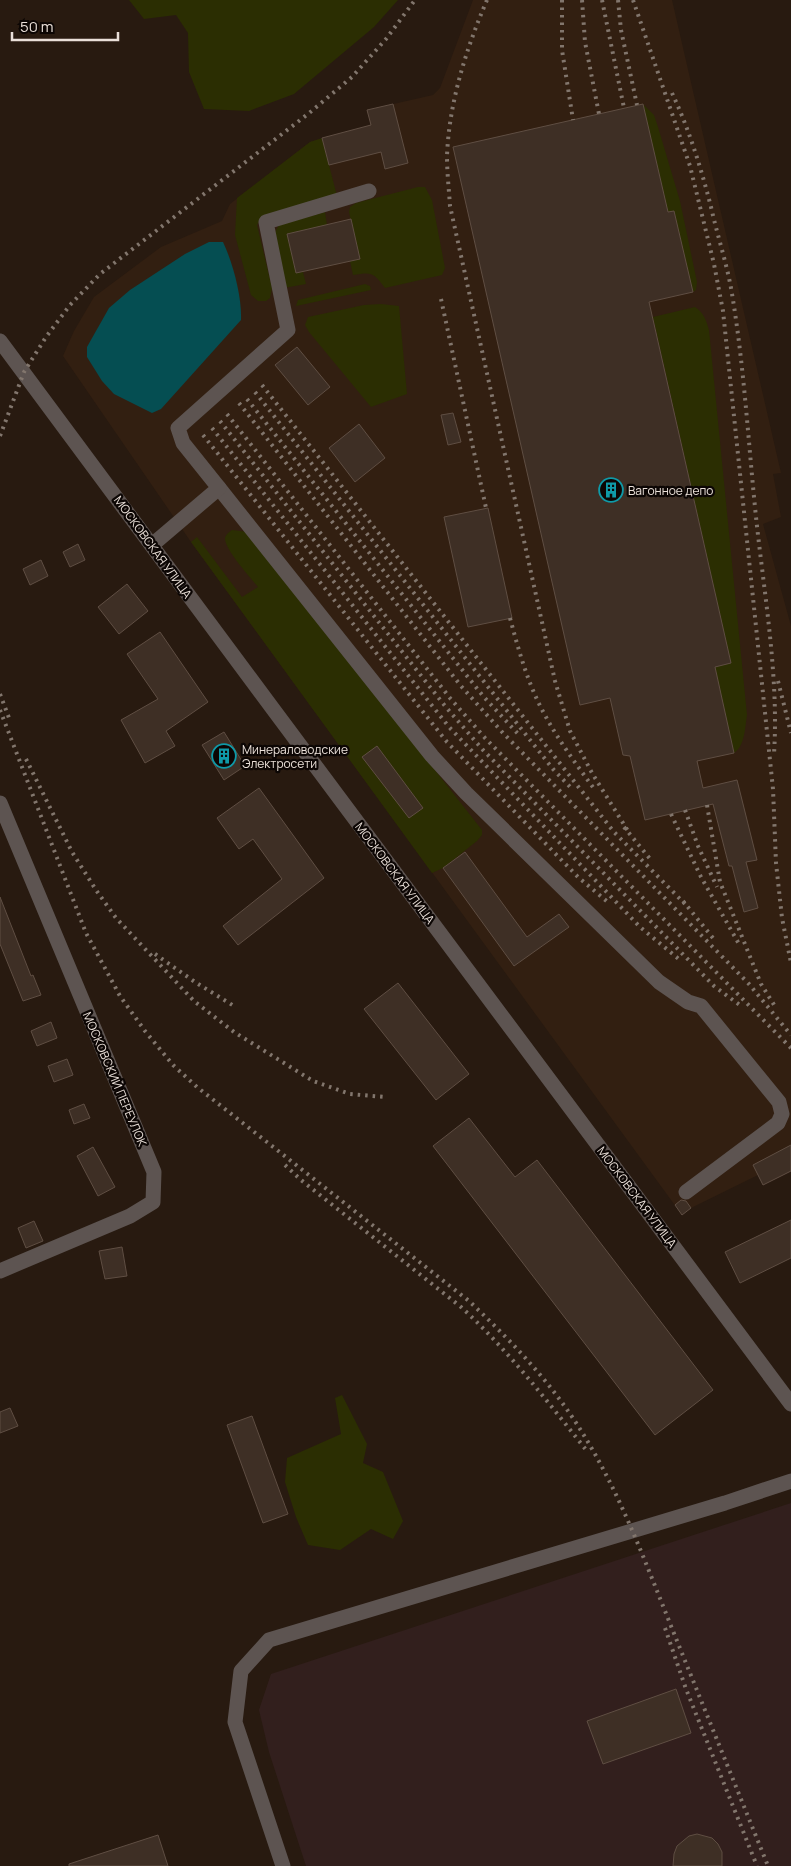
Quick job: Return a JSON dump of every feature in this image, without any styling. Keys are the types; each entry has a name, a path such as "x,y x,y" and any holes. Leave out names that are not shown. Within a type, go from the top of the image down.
{"street":[{"path":"368,191 266,222 288,330 178,428 183,443 432,756 466,793 659,982 688,1002 701,1006 780,1102 782,1114 778,1123 686,1192"},
{"name":"МОСКОВСКАЯ УЛИЦА","path":"0,340 791,1404"},
{"path":"152,545 219,488"},
{"name":"МОСКОВСКИЙ ПЕРЕУЛОК","path":"0,803 154,1172 153,1202 130,1216 0,1271"},
{"path":"283,1866 235,1722 241,1671 268,1640 725,1503 791,1481"}],"shaded area":[{"path":"473,0 672,0 781,473 773,474 781,517 763,524 791,626 791,1171 763,1185 758,1175 691,1208 682,1215 191,542 63,356 74,331 94,297 161,247 222,221 230,204 310,142 371,125 367,110 433,95 440,88"},
{"path":"791,1503 791,1866 306,1866 269,1752 259,1710 271,1674"}],"green space":[{"path":"129,0 398,0 374,27 294,94 249,111 204,109 189,72 188,33 176,15 144,19"},
{"path":"643,104 654,115 680,201 697,282 696,290 693,292 674,211 668,212"},
{"path":"322,138 337,196 261,218 257,225 272,288 270,298 266,301 258,301 251,295 235,235 237,198 310,142"},
{"path":"418,187 425,187 432,200 445,268 442,275 385,288 372,274 353,275 350,261 360,259 349,212 350,207 356,203"},
{"path":"325,212 327,225 296,273 303,272 306,284 284,288 275,232 279,225"},
{"path":"365,284 370,286 371,290 296,306 298,300"},
{"path":"364,305 399,306 407,394 371,407 305,325 308,317"},
{"path":"695,307 703,314 709,330 747,715 742,741 738,750 734,753 715,667 731,663 653,317"},
{"path":"232,530 248,532 482,830 482,835 477,841 443,868 432,873 191,542 197,537 242,597 258,587 239,564 226,544 226,536"},
{"path":"342,1395 367,1444 363,1463 383,1472 403,1521 393,1539 371,1529 340,1550 308,1545 296,1517 285,1482 287,1458 341,1434 335,1398"}],"water":[{"path":"209,242 223,242 227,250 238,291 241,320 161,409 152,413 114,394 102,381 87,357 87,347 109,308 130,290 185,254"}],"building":[{"path":"393,104 408,163 385,169 381,152 329,165 322,138 371,125 367,110"},
{"name":"Вагонное депо","path":"643,104 668,212 674,211 693,292 649,302 731,663 715,667 734,753 697,761 703,788 737,780 757,860 746,862 758,908 744,912 732,866 729,866 713,804 645,820 630,756 623,755 610,698 580,705 453,147"},
{"path":"351,219 360,259 296,273 287,234"},
{"path":"297,347 330,387 308,405 275,365"},
{"path":"453,413 461,442 448,445 441,415"},
{"path":"359,424 385,458 355,482 329,448"},
{"path":"488,508 512,618 468,627 444,517"},
{"path":"78,544 85,560 70,567 63,552"},
{"path":"41,560 48,576 30,585 23,569"},
{"path":"127,584 148,611 119,634 98,607"},
{"path":"160,632 208,702 166,731 175,746 145,763 121,720 158,699 127,654"},
{"name":"Минераловодские Электросети","path":"224,732 245,766 224,780 202,745"},
{"path":"377,746 423,808 409,818 362,757"},
{"path":"259,788 324,878 238,945 223,926 282,879 253,839 239,849 217,818"},
{"path":"465,852 527,937 559,914 569,927 514,966 443,868"},
{"path":"0,897 31,976 33,975 41,995 23,1001 0,944"},
{"path":"398,983 469,1074 436,1100 364,1009"},
{"path":"51,1022 57,1038 37,1046 31,1031"},
{"path":"67,1059 73,1075 54,1082 48,1066"},
{"path":"84,1104 90,1118 74,1124 69,1110"},
{"path":"469,1118 515,1177 537,1160 713,1390 655,1435 433,1146"},
{"path":"791,1145 791,1171 763,1185 753,1165"},
{"path":"93,1147 115,1187 98,1196 77,1156"},
{"path":"681,1200 686,1201 691,1208 682,1215 675,1205"},
{"path":"791,1220 791,1258 740,1283 725,1252"},
{"path":"34,1221 43,1241 26,1248 18,1228"},
{"path":"122,1247 127,1276 105,1279 99,1251"},
{"path":"10,1408 18,1426 0,1433 0,1412"},
{"path":"252,1416 288,1514 263,1523 227,1425"},
{"path":"676,1689 691,1733 603,1764 587,1721"},
{"path":"697,1834 712,1838 718,1844 722,1852 722,1866 673,1866 677,1846 689,1836"},
{"path":"158,1835 168,1866 69,1866 69,1864"}],"railway":[{"path":"0,436 24,372 46,337 70,305 100,274 308,114 352,77 386,39 415,0"},
{"path":"487,0 460,76 451,116 447,156 450,206 555,681 570,731 592,773 628,831"},
{"path":"562,0 562,50 573,120"},
{"path":"582,0 585,42 599,114"},
{"path":"602,0 624,108"},
{"path":"618,0 621,30 637,105"},
{"path":"633,0 690,166 714,264 723,311 773,789 776,863 782,918 791,963"},
{"path":"672,93 689,135 703,178 731,288 743,373 756,517 773,665 774,754"},
{"path":"441,299 486,508"},
{"path":"262,385 614,832 688,907"},
{"path":"255,392 553,769 572,789"},
{"path":"247,399 483,696 519,735"},
{"path":"239,403 461,686 503,733 749,984 791,1035"},
{"path":"227,414 450,698 485,738 791,1048"},
{"path":"220,421 445,706 483,750 714,986 741,1006"},
{"path":"212,428 449,727 640,927 680,960"},
{"path":"203,435 447,742 578,877 610,904"},
{"path":"510,618 524,667 541,708 562,744 595,790"},
{"path":"778,681 791,733"},
{"path":"0,694 9,718"},
{"path":"0,710 86,933 120,996 145,1031 173,1065 197,1087 469,1301 543,1378 580,1429 606,1475 629,1523 768,1866"},
{"path":"26,759 72,852 96,890 116,918 194,1001 234,1032 313,1081 350,1094 385,1097"},
{"path":"707,805 720,882 761,984 776,1008"},
{"path":"685,810 698,846 717,887"},
{"path":"671,814 701,877 739,944"},
{"path":"624,827 651,860"},
{"path":"683,901 713,938"},
{"path":"155,954 234,1006"},
{"path":"285,1165 301,1180 461,1307 478,1323 511,1358 587,1451"},
{"path":"665,1628 686,1689 757,1866"}],"place":[{"name":"Вагонное депо","path":"611,490"},
{"name":"Минераловодские Электросети","path":"224,756"}]}
